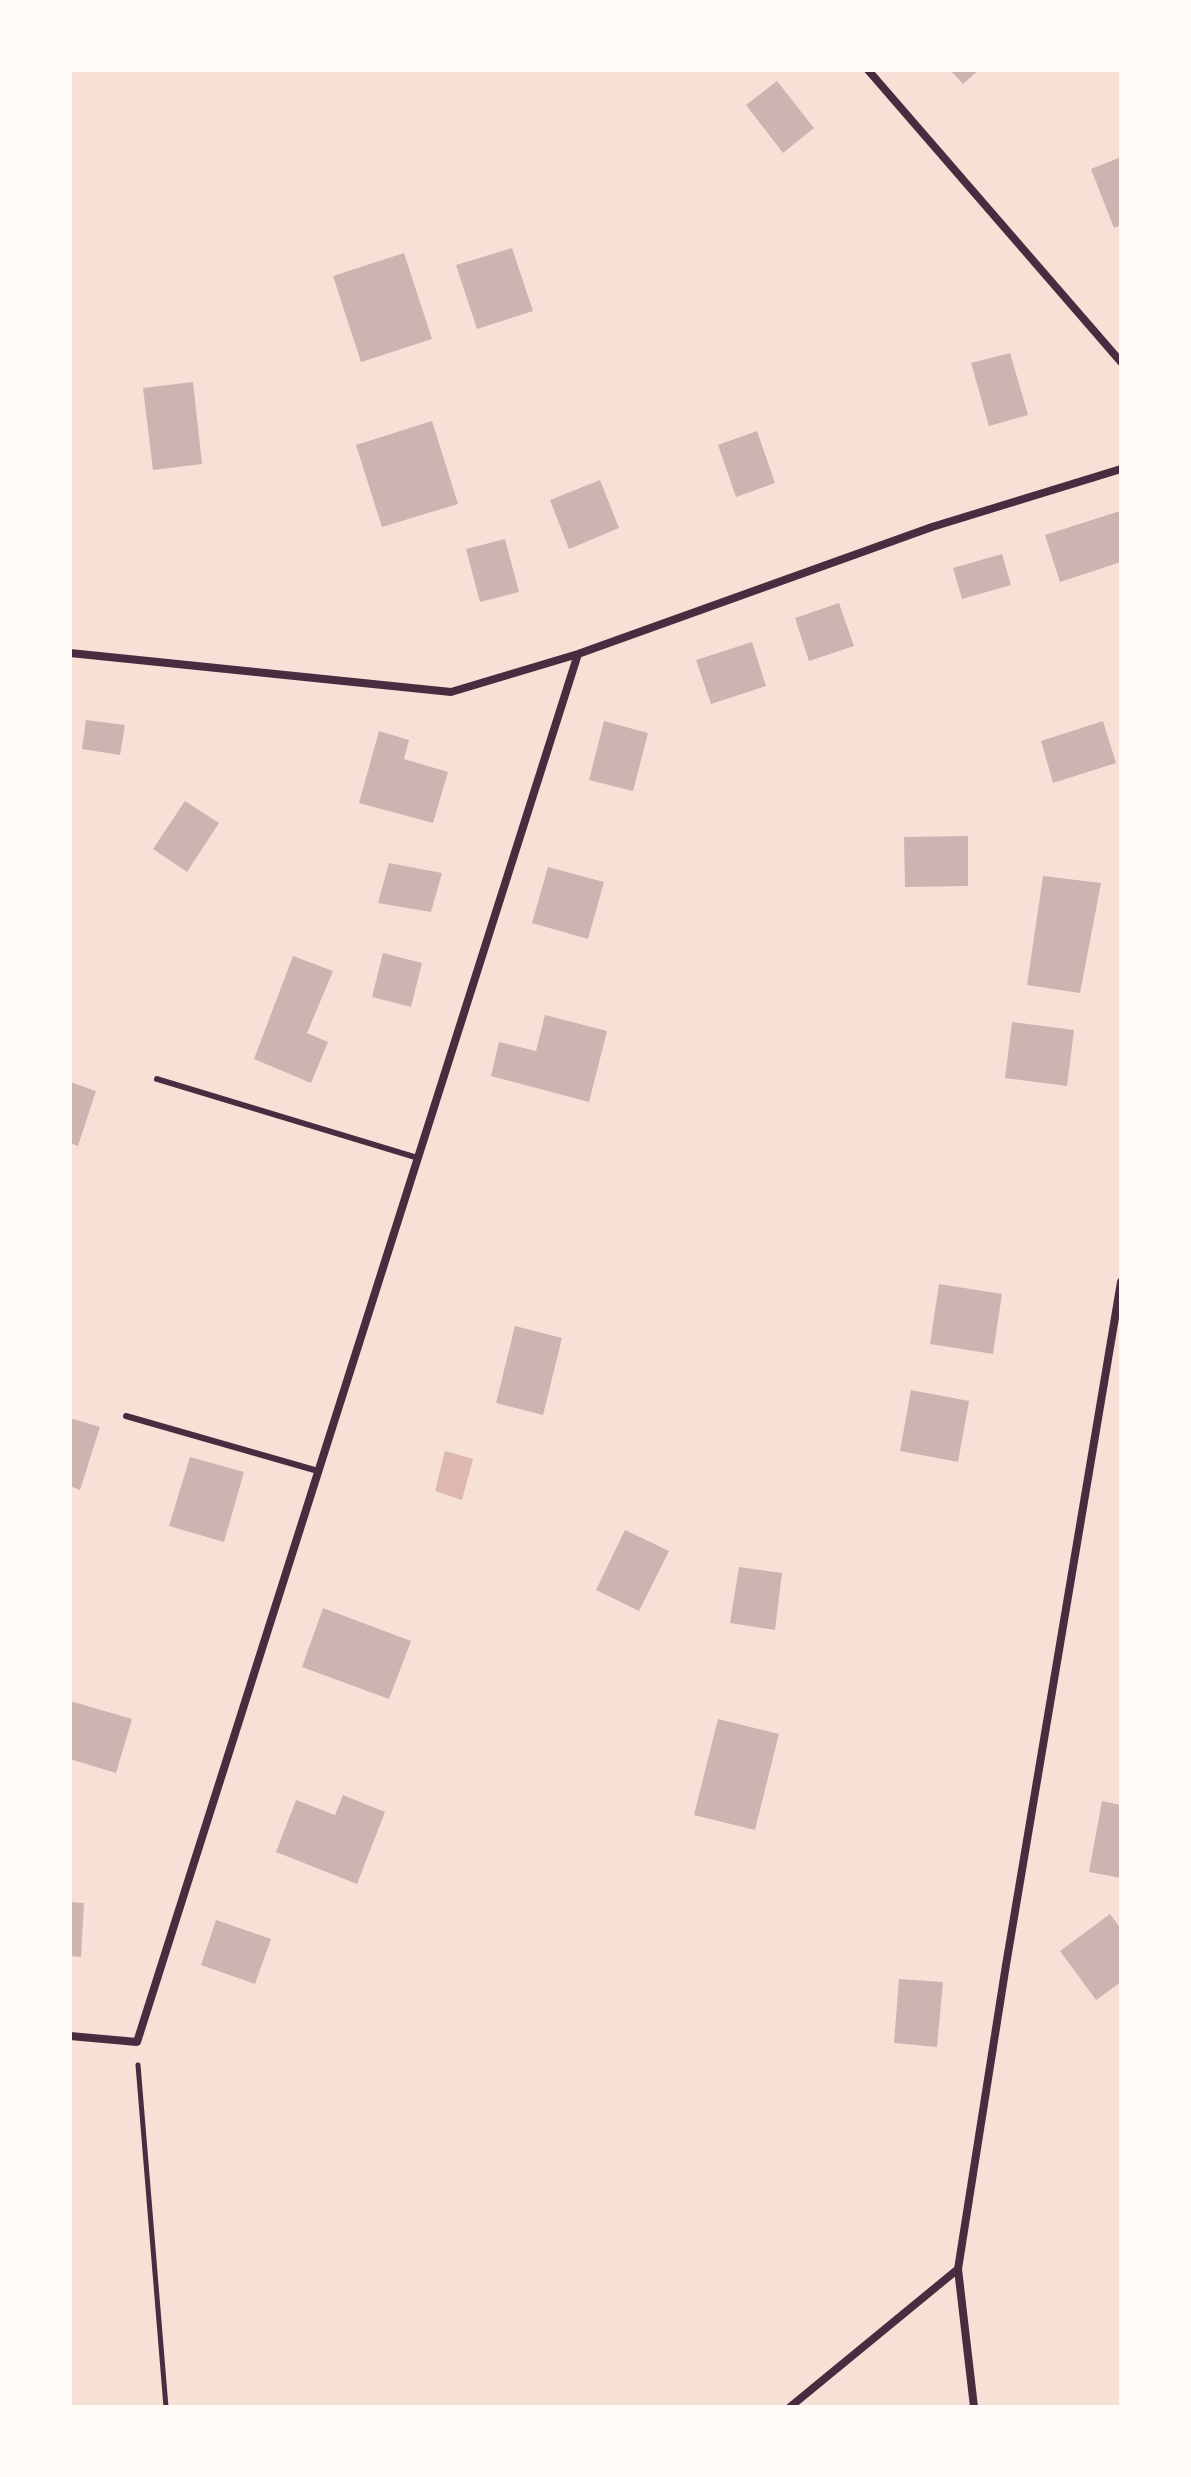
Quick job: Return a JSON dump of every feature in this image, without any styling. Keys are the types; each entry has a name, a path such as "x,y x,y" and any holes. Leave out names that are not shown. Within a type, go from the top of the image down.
{"street":[{"path":"868,70 1121,362"},
{"path":"70,653 451,692 578,654 932,527 1121,469"},
{"path":"70,2036 137,2042 578,654"},
{"path":"974,2407 958,2269 1121,1282"},
{"path":"790,2407 958,2269"}],"lane":[{"path":"157,1079 418,1158"},
{"path":"126,1416 318,1471"}],"path":[{"path":"137,2042 166,2407"}],"shaded area":[{"path":"445,1451 473,1459 462,1500 435,1491"}],"building":[{"path":"950,70 979,70 963,84"},
{"path":"777,81 814,128 783,153 746,105"},
{"path":"1121,157 1121,225 1114,228 1091,169"},
{"path":"512,248 533,311 477,329 456,265"},
{"path":"404,253 432,339 361,362 333,276"},
{"path":"1010,353 1028,415 989,426 971,363"},
{"path":"193,382 202,464 153,470 143,388"},
{"path":"432,421 458,504 382,527 356,445"},
{"path":"757,431 775,483 736,497 718,445"},
{"path":"600,480 619,528 569,549 550,500"},
{"path":"1120,511 1121,562 1060,582 1045,535"},
{"path":"505,539 519,592 480,602 466,549"},
{"path":"1002,554 1011,585 962,599 953,568"},
{"path":"839,603 854,646 809,661 795,618"},
{"path":"752,642 766,686 711,704 696,660"},
{"path":"86,720 125,725 120,755 82,749"},
{"path":"604,721 648,733 633,791 589,780"},
{"path":"1103,721 1116,763 1053,783 1041,741"},
{"path":"379,731 409,740 404,759 448,772 433,823 359,803"},
{"path":"185,801 219,823 187,872 153,849"},
{"path":"968,836 968,886 905,887 904,837"},
{"path":"389,863 442,873 431,912 378,903"},
{"path":"548,867 604,882 588,939 532,923"},
{"path":"1043,876 1101,883 1080,993 1027,985"},
{"path":"383,953 422,963 411,1007 372,997"},
{"path":"293,956 333,971 307,1033 328,1042 311,1083 254,1059"},
{"path":"545,1015 607,1031 589,1102 491,1076 499,1042 536,1051"},
{"path":"1012,1022 1074,1030 1067,1086 1005,1078"},
{"path":"70,1082 96,1091 78,1146 70,1143"},
{"path":"939,1284 1002,1294 993,1354 930,1344"},
{"path":"515,1326 562,1338 543,1415 496,1403"},
{"path":"911,1390 969,1401 958,1462 900,1451"},
{"path":"70,1418 100,1427 80,1490 70,1486"},
{"path":"190,1457 244,1472 224,1542 169,1526"},
{"path":"625,1530 669,1551 639,1611 596,1590"},
{"path":"739,1567 782,1573 775,1630 730,1623"},
{"path":"323,1608 411,1641 389,1699 302,1667"},
{"path":"70,1701 132,1719 116,1773 70,1759"},
{"path":"718,1719 779,1734 755,1830 694,1815"},
{"path":"343,1795 385,1812 357,1884 276,1852 296,1800 335,1815"},
{"path":"1102,1801 1121,1805 1121,1878 1089,1872"},
{"path":"70,1902 84,1903 81,1957 70,1956"},
{"path":"1110,1914 1121,1929 1121,1982 1096,2000 1060,1951"},
{"path":"216,1920 271,1939 255,1984 201,1965"},
{"path":"899,1979 943,1982 937,2047 894,2043"}]}
